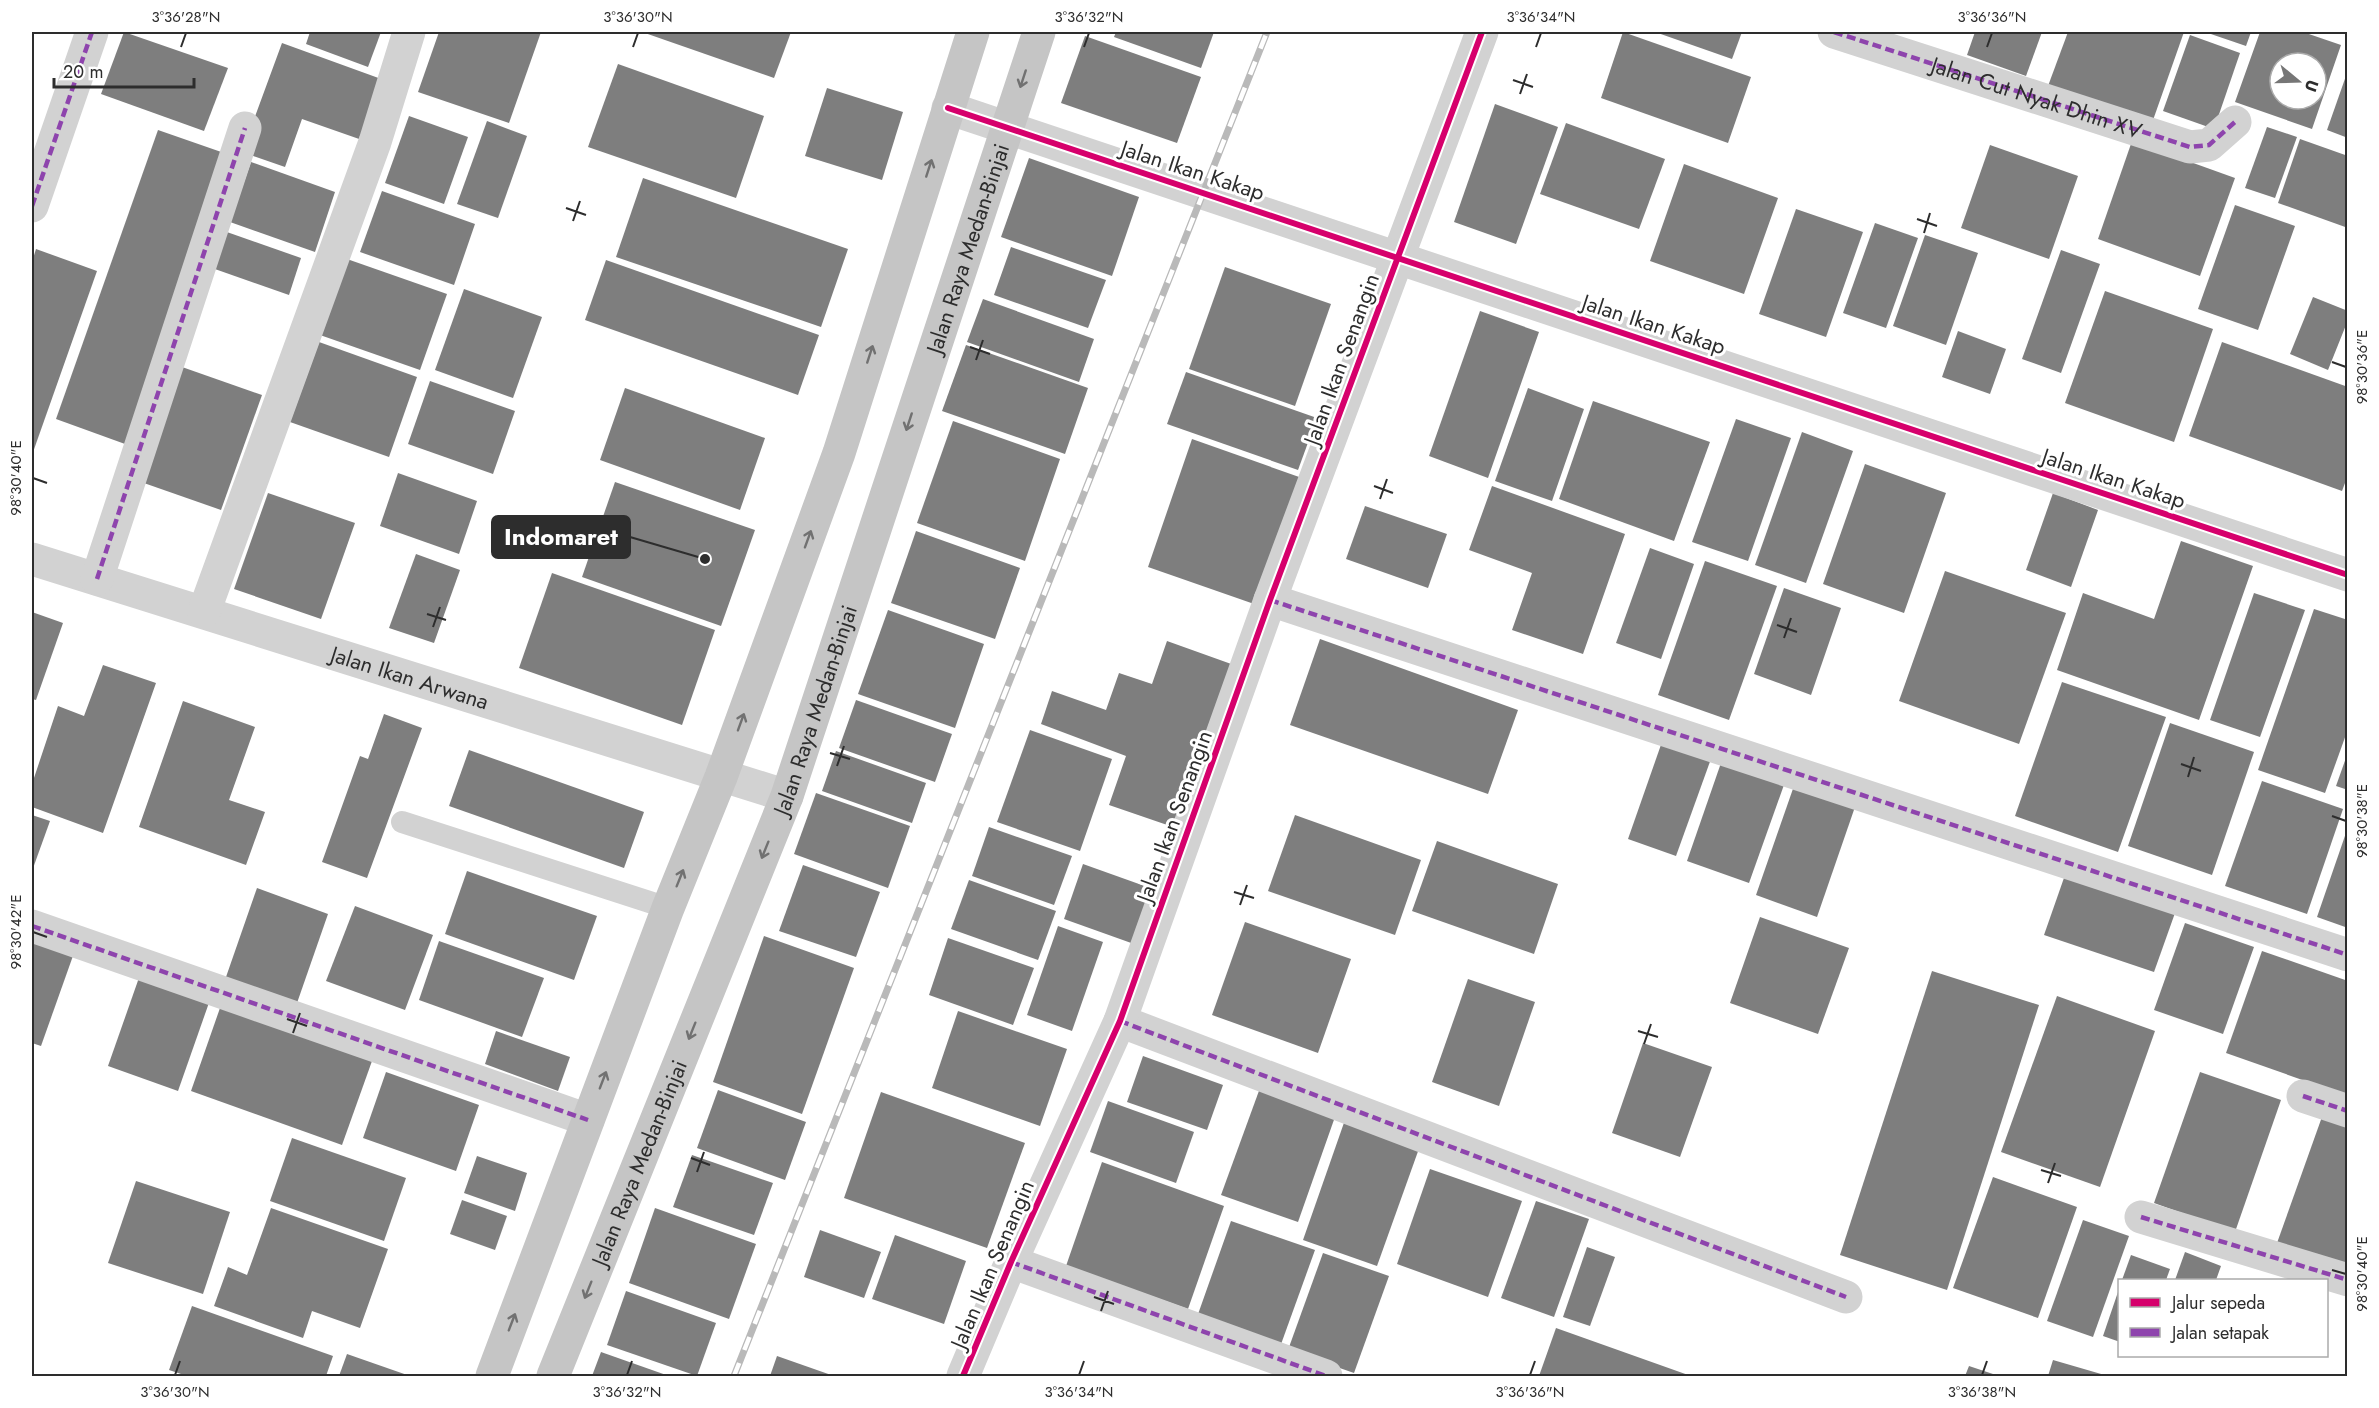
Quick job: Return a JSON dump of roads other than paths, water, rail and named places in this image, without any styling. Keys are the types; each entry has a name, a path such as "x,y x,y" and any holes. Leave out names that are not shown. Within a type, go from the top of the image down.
{"main road":[{"name":"Jalan Raya Medan-Binjai","path":"553,1377 787,795 1039,32"},
{"path":"492,1377 668,908 721,777 839,453 948,108 968,33"}],"street":[{"path":"32,206 92,32"},
{"path":"204,612 375,142 409,32"},
{"name":"Jalan Ikan Senangin","path":"963,1377 1011,1262 1120,1022 1270,600 1482,32"},
{"name":"Jalan Cut Nyak Dhin XV","path":"1834,32 2190,147 2209,145 2235,122"},
{"name":"Jalan Ikan Kakap","path":"948,108 2348,575"},
{"path":"97,579 245,128"},
{"name":"Jalan Ikan Arwana","path":"32,559 721,777 787,795"},
{"path":"1270,600 2348,955"},
{"path":"32,926 588,1120"},
{"path":"1120,1022 1846,1297"},
{"path":"2303,1096 2348,1111"},
{"path":"2141,1217 2348,1280"},
{"path":"1011,1262 1326,1377"}],"lane":[{"path":"402,822 668,908"}],"railway":[{"path":"734,1376 1267,32"}],"place":[{"name":"Indomaret","path":"705,559"}]}
